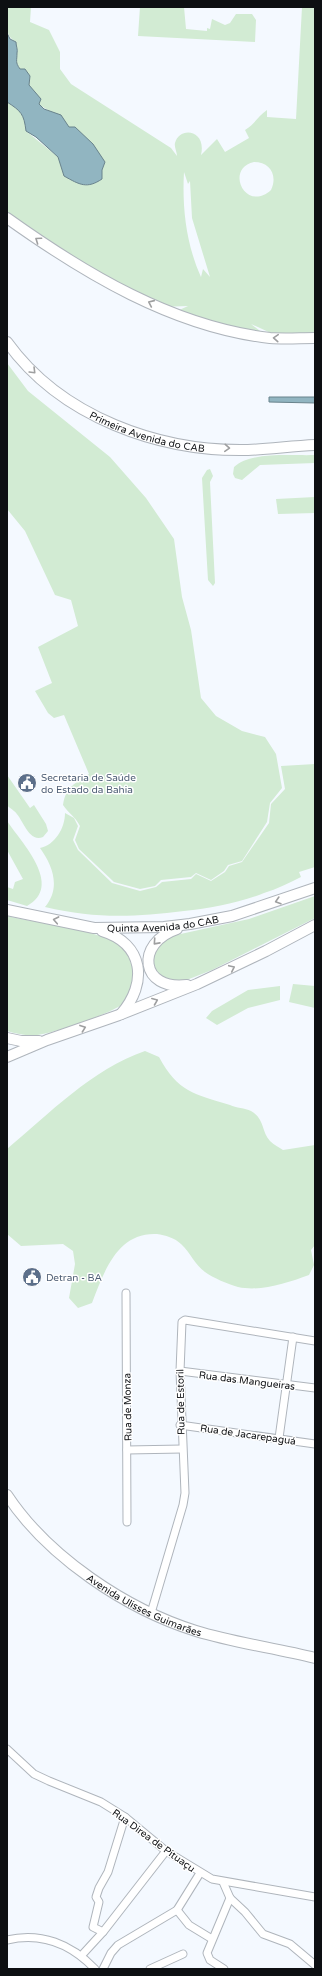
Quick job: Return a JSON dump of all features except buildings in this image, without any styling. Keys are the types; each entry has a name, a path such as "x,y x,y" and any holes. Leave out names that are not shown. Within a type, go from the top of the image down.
{"main road":[{"path":"7,219 81,267 131,294 160,307 225,329 269,338 315,338"},
{"name":"Primeira Avenida do CAB","path":"7,342 32,370 52,389 79,408 132,432 178,444 248,450 315,445"},
{"name":"Quinta Avenida do CAB","path":"7,910 94,928 164,927 232,916 315,888"},
{"path":"190,924 171,931 158,938 153,944 148,960 152,975 166,985 175,986 197,984"},
{"path":"7,1057 47,1040 119,1015 197,984 266,951 315,925"},
{"path":"94,928 110,933 128,946 134,955 138,967 136,990 131,1000 119,1015"},
{"path":"7,1038 21,1041 47,1040"},
{"name":"Avenida Ulisses Guimarães","path":"7,1495 38,1533 81,1570 120,1597 151,1613 184,1627 300,1651 315,1658"}],"street":[{"name":"Rua de Monza","path":"126,1293 127,1522"},
{"name":"Rua de Estoril","path":"151,1613 183,1505 184,1493 180,1425 181,1324 185,1320 315,1340"},
{"path":"279,1438 293,1337"},
{"name":"Rua das Mangueiras","path":"180,1371 315,1388"},
{"name":"Rua de Jacarepaguá","path":"180,1425 315,1444"},
{"path":"127,1450 182,1449"},
{"name":"Rua Direa de Pituaçu","path":"7,1749 34,1774 102,1802 124,1817 166,1851 200,1873 223,1882 315,1897"},
{"path":"103,1932 94,1926 98,1902 96,1897 98,1888 108,1872 124,1817"},
{"path":"81,1956 103,1932 166,1851"},
{"path":"103,1969 111,1953 118,1945 177,1910 200,1873"},
{"path":"223,1882 230,1898 245,1912 263,1934 290,1944 315,1966"},
{"path":"224,1969 210,1960 207,1956 212,1939 230,1898"},
{"path":"177,1910 189,1925 212,1939"},
{"path":"7,1940 24,1937 49,1940 71,1949 95,1969"},
{"path":"150,1969 183,1954"}],"green space":[{"path":"7,7 31,7 30,22 49,30 60,52 60,69 71,84 171,148 177,156 175,143 182,134 187,132 196,135 200,140 202,146 201,155 217,139 225,152 249,138 245,130 267,110 267,117 296,119 302,7 315,7 315,338 273,334 251,324 269,338 175,312 188,306 160,307 131,294 7,218 7,102 16,108 23,117 26,131 58,157 65,176 79,184 92,184 102,179 102,170 105,162 75,127 69,127 51,112 38,104 29,85 30,76 25,70 20,69 17,65 16,42 7,31","holes":["254,162 264,164 268,167 271,170 274,179 271,190 262,196 254,196 247,193 242,187 240,180 240,173 245,166","184,172 188,184 190,181 192,218 210,277 203,269 201,277 192,252 186,225"]},
{"path":"140,7 184,7 186,29 207,31 207,28 210,29 212,19 225,25 230,23 236,14 252,14 256,20 255,42 138,36"},
{"path":"7,363 28,391 110,457 146,498 174,539 182,597 191,630 201,698 216,716 242,731 265,737 276,754 282,788 270,803 267,822 242,861 228,865 224,871 211,880 196,873 191,877 161,880 155,886 140,889 114,882 79,849 75,840 80,826 76,819 63,805 64,799 69,789 75,783 89,774 64,715 54,718 48,713 35,691 52,683 38,647 78,626 71,600 55,595 25,531 7,509"},
{"path":"315,455 315,463 260,465 242,480 235,478 233,474 234,467 242,462 261,456"},
{"path":"210,469 213,476 210,482 215,583 213,586 208,580 202,478 207,470"},
{"path":"315,497 315,513 278,514 276,499"},
{"path":"315,764 315,867 299,872 301,877 274,890 245,900 215,907 184,911 148,915 115,916 81,914 45,907 50,900 54,885 52,870 49,862 40,848 55,840 61,830 65,819 65,813 74,818 78,826 73,840 78,850 112,883 140,891 156,887 162,882 191,879 196,874 211,881 225,872 229,866 242,862 269,823 271,804 285,789 281,766"},
{"path":"7,775 30,808 34,805 46,824 48,831 43,837 38,838 33,836 26,829 17,814 7,805"},
{"path":"7,821 30,852 41,876 42,887 37,898 27,906 7,900 7,887 13,889 15,882 23,879 7,850"},
{"path":"315,896 315,918 212,970 179,983 166,981 154,968 153,954 163,941 176,935 249,919"},
{"path":"7,916 84,931 113,941 121,946 126,952 132,966 133,974 132,989 125,1002 97,1017 44,1034 26,1035 7,1031"},
{"path":"293,984 315,986 315,1008 289,1002"},
{"path":"280,986 280,1000 248,1008 217,1025 206,1018 212,1011 248,990"},
{"path":"145,1051 159,1057 173,1078 188,1090 206,1098 251,1111 261,1121 265,1133 270,1141 283,1150 315,1145 315,1245 311,1250 314,1265 309,1275 283,1284 265,1288 238,1287 221,1281 205,1272 198,1266 184,1247 176,1240 157,1234 143,1235 122,1247 107,1267 92,1303 78,1308 69,1298 75,1264 73,1251 63,1244 21,1246 7,1234 7,1149 55,1107 89,1081 107,1069"}],"water":[{"path":"7,33 10,39 16,42 17,65 20,69 25,69 30,76 29,85 41,99 39,104 44,109 61,115 69,127 75,127 93,144 105,162 102,170 102,179 92,184 83,185 64,176 58,157 36,137 26,131 23,117 16,108 7,102"},
{"path":"269,397 315,397 315,403 269,402"}],"place":[{"name":"Secretaria de Saúde do Estado da Bahia","path":"27,783"},
{"name":"Detran - BA","path":"32,1277"}]}
